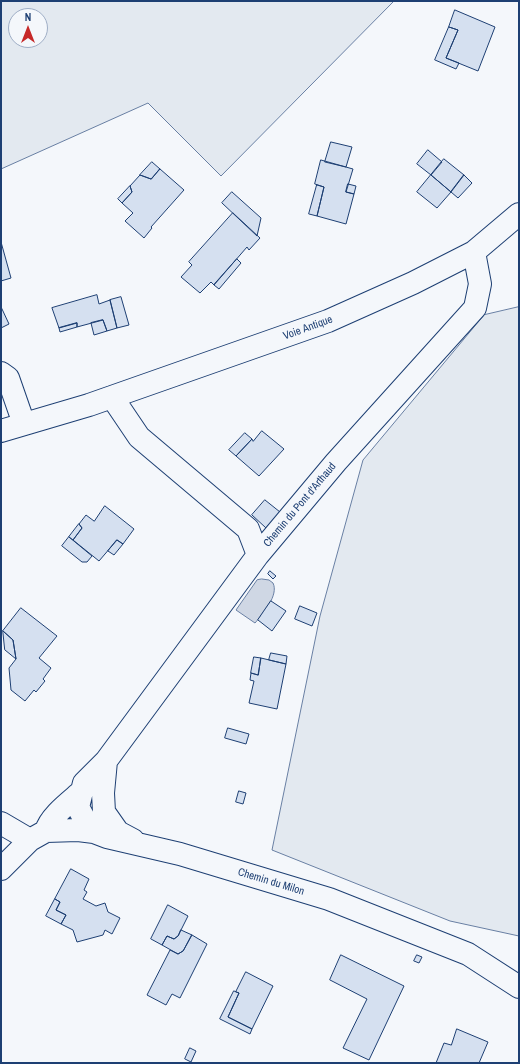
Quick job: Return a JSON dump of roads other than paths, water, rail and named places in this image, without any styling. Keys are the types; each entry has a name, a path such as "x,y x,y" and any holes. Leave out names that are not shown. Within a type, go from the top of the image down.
{"street":[{"name":"Voie Antique","path":"1,431 112,397 328,322 413,283 474,252 519,214"},
{"name":"Chemin du Pont d'Arthaud","path":"106,760 258,555 336,462 475,308 480,284 474,252"},
{"path":"1,373 8,378 24,424"},
{"path":"112,397 139,437 248,528 258,555"},
{"path":"94,832 87,824 78,807 84,783 106,760"},
{"path":"106,760 103,793 104,812 118,832 143,846"},
{"path":"1,870 38,836 64,806 82,791"},
{"path":"1,823 38,836 78,830 94,832"},
{"name":"Chemin du Milon","path":"94,832 107,837 180,854 329,900 468,954 519,987"}]}
